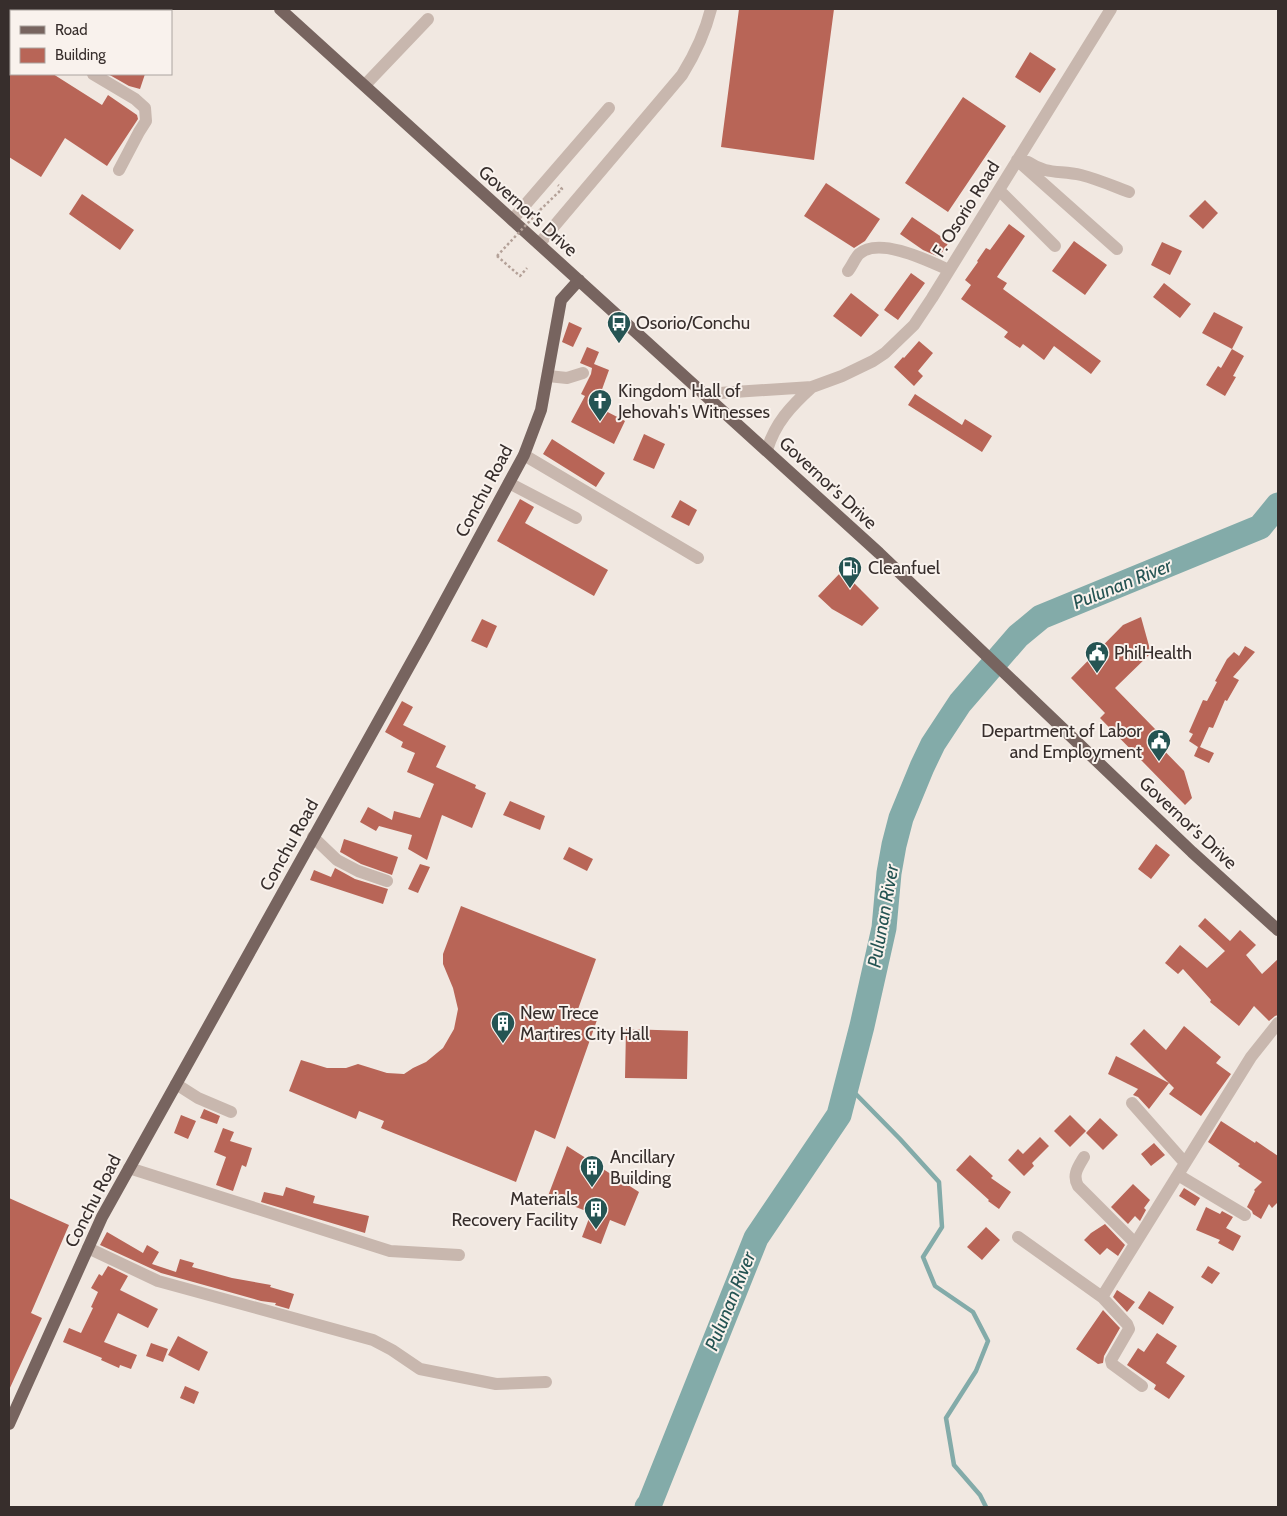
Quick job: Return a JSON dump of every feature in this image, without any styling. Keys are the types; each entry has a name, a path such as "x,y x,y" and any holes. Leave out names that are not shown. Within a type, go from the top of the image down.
{"main road":[{"name":"Governor's Drive","path":"280,9 767,450 1050,715 1192,852 1278,930"},
{"name":"Conchu Road","path":"9,1424 102,1217 426,636 524,455 541,410 561,300 579,280"}],"street":[{"path":"539,244 682,75 695,55 711,9"},
{"name":"F. Osorio Road","path":"704,394 812,386 858,369 884,353 914,325 1111,9"},
{"path":"365,85 428,18"},
{"path":"95,75 145,108 146,121 119,170"},
{"path":"512,220 609,108"},
{"path":"1018,159 1039,170 1079,174 1129,192"},
{"path":"1018,159 1116,249"},
{"path":"999,190 1055,246"},
{"path":"848,271 859,254 870,248 903,251 949,270"},
{"path":"548,376 567,378 583,373"},
{"name":"F. Osorio Road","path":"767,450 772,433 781,418 812,386"},
{"path":"524,455 698,558"},
{"path":"509,483 576,518"},
{"path":"313,838 337,860 387,880"},
{"path":"1102,1296 1251,1057 1278,1024"},
{"path":"176,1084 198,1098 232,1112"},
{"path":"1132,1103 1185,1162"},
{"path":"1084,1157 1075,1173 1078,1186 1135,1242"},
{"path":"129,1168 390,1251 459,1255"},
{"path":"1178,1175 1245,1215"},
{"path":"1018,1237 1102,1296 1127,1324 1129,1329 1111,1360 1112,1364 1142,1386"},
{"path":"88,1248 158,1281 373,1340 420,1369 496,1384 546,1382"}],"path":[{"path":"527,268 520,276 497,256 562,189"}],"building":[{"path":"739,9 834,9 814,160 721,147"},
{"path":"1030,52 1056,69 1040,93 1015,77"},
{"path":"9,74 55,75 102,105 108,95 137,115 138,119 107,166 65,138 41,177 9,157"},
{"path":"110,75 145,75 140,89 129,86"},
{"path":"963,97 1006,126 948,212 905,183"},
{"path":"826,183 880,219 865,241 854,248 804,216"},
{"path":"82,194 134,230 120,250 69,214"},
{"path":"1205,200 1218,213 1203,229 1189,216"},
{"path":"912,217 949,242 939,257 923,250 900,234"},
{"path":"1009,224 1025,236 997,277 1007,283 1003,289 1101,361 1091,374 1054,346 1044,360 1023,344 1020,348 1004,337 1008,332 961,299 971,285 965,280 977,261 986,248 990,250"},
{"path":"1074,241 1107,265 1085,295 1052,271"},
{"path":"1162,242 1182,251 1170,275 1151,265"},
{"path":"911,273 925,283 898,320 884,310"},
{"path":"1164,283 1191,304 1180,318 1153,297"},
{"path":"851,293 879,315 861,337 833,316"},
{"path":"1214,312 1243,327 1232,349 1202,333"},
{"path":"569,322 582,328 573,347 562,342"},
{"path":"919,341 933,353 918,371 923,376 914,386 894,367"},
{"path":"587,347 599,352 594,364 609,370 596,406 625,421 614,444 571,422 585,396 581,394 591,374 592,368 580,363"},
{"path":"1232,349 1244,356 1233,376 1236,377 1225,396 1206,385 1218,366 1221,368"},
{"path":"915,394 962,425 965,419 992,436 982,452 908,405"},
{"path":"644,434 665,444 654,469 633,460"},
{"path":"552,439 605,473 596,487 543,454"},
{"path":"520,499 534,507 525,523 608,570 594,596 497,541"},
{"path":"680,500 697,510 689,526 671,517"},
{"path":"842,571 879,608 862,626 832,609 818,596"},
{"path":"1141,617 1151,653 1115,688 1156,730 1150,736 1184,771 1192,798 1185,805 1100,718 1105,713 1071,678 1123,625"},
{"path":"482,619 497,626 487,648 471,641"},
{"path":"1245,646 1255,652 1233,677 1239,680 1227,701 1225,700 1213,728 1209,727 1200,747 1214,753 1209,763 1194,756 1198,747 1189,741 1193,734 1189,732 1203,700 1207,701 1227,659 1234,652 1239,656"},
{"path":"402,701 413,707 403,725 446,746 436,767 476,785 475,788 486,793 472,828 442,815 427,860 408,849 412,835 379,826 376,831 360,822 368,807 392,820 394,811 420,818 434,784 407,772 415,753 401,747 403,742 385,732"},
{"path":"510,801 545,816 540,830 503,815"},
{"path":"344,839 398,857 392,875 361,864 340,852"},
{"path":"1156,844 1170,855 1151,879 1138,869"},
{"path":"569,847 593,859 587,871 563,859"},
{"path":"420,864 430,867 418,893 408,889"},
{"path":"335,868 355,879 388,889 383,904 310,880 314,870 331,877"},
{"name":"New Trece Martires City Hall","path":"461,906 596,959 577,1012 597,1020 555,1139 535,1130 516,1182 381,1128 384,1121 359,1111 356,1119 289,1091 301,1060 327,1068 346,1068 358,1064 387,1073 404,1074 426,1062 443,1048 454,1029 458,1009 453,988 443,964 443,954"},
{"path":"1205,918 1230,941 1240,930 1256,945 1246,955 1262,974 1278,959 1278,1015 1269,1021 1254,1006 1239,1026 1210,1002 1211,1000 1183,969 1178,974 1165,963 1180,945 1207,968 1225,951 1198,926"},
{"path":"1184,1026 1221,1057 1216,1063 1231,1074 1201,1116 1169,1094 1174,1088 1130,1044 1144,1029 1166,1050"},
{"path":"626,1029 688,1031 687,1079 625,1078"},
{"path":"1116,1056 1169,1083 1149,1109 1138,1097 1133,1095 1138,1089 1108,1074"},
{"path":"204,1109 220,1116 217,1124 200,1118"},
{"path":"181,1115 196,1121 188,1139 174,1133"},
{"path":"1070,1115 1086,1131 1070,1147 1054,1131"},
{"path":"1100,1118 1118,1135 1103,1150 1086,1133"},
{"path":"1221,1121 1278,1156 1278,1202 1272,1208 1269,1204 1261,1219 1247,1207 1254,1190 1262,1182 1208,1142"},
{"path":"223,1128 234,1132 230,1141 252,1148 246,1167 242,1165 233,1191 216,1185 226,1157 214,1152"},
{"path":"1040,1137 1049,1146 1032,1163 1034,1166 1024,1176 1008,1160 1018,1149 1023,1154"},
{"path":"1154,1143 1165,1155 1151,1166 1141,1154"},
{"name":"Ancillary Building","path":"567,1146 639,1192 625,1226 610,1220 601,1244 582,1237 591,1213 548,1196"},
{"path":"970,1155 993,1176 991,1178 1011,1192 999,1209 956,1170"},
{"path":"1133,1184 1150,1200 1144,1208 1146,1210 1140,1221 1135,1216 1128,1224 1111,1207"},
{"path":"286,1187 315,1196 313,1203 369,1216 365,1233 261,1202 264,1192 283,1196"},
{"path":"1184,1188 1200,1198 1195,1206 1179,1196"},
{"path":"9,1198 69,1225 31,1313 42,1318 9,1390"},
{"path":"1206,1207 1220,1214 1222,1211 1233,1217 1226,1228 1241,1236 1233,1251 1218,1243 1220,1240 1196,1230"},
{"path":"1105,1224 1125,1245 1118,1256 1107,1248 1100,1255 1084,1240"},
{"path":"986,1227 1000,1240 982,1260 967,1247"},
{"path":"107,1232 143,1253 147,1245 159,1252 152,1264 176,1272 180,1259 194,1263 192,1267 232,1278 271,1285 270,1287 294,1294 289,1309 275,1305 276,1303 261,1301 161,1273 100,1245"},
{"path":"108,1266 128,1276 120,1290 158,1309 148,1328 118,1313 104,1342 137,1355 131,1369 120,1365 119,1368 101,1360 102,1358 63,1342 69,1328 81,1333 93,1308 91,1307 98,1292 91,1288 99,1274 102,1276"},
{"path":"1208,1266 1220,1273 1212,1284 1201,1277"},
{"path":"1117,1290 1135,1302 1127,1312 1113,1297"},
{"path":"1149,1291 1174,1307 1163,1325 1138,1308"},
{"path":"1103,1310 1120,1328 1104,1356 1103,1363 1098,1364 1076,1349"},
{"path":"1157,1333 1177,1346 1166,1363 1185,1376 1169,1399 1154,1389 1156,1385 1127,1365 1138,1348 1144,1352"},
{"path":"178,1336 208,1352 199,1371 168,1355"},
{"path":"151,1343 168,1349 163,1362 146,1356"},
{"path":"185,1386 199,1392 194,1404 180,1398"}],"waterway":[{"name":"Pulunan River","path":"647,1507 756,1238 839,1115 862,1026 884,928 889,873 894,845 901,818 933,744 960,703 1018,636 1041,617 1260,527 1278,505"},
{"path":"846,1084 939,1182 942,1227 923,1257 935,1286 973,1312 988,1341 976,1371 946,1418 954,1465 980,1495 986,1507"}],"place":[{"name":"Osorio/Conchu","path":"619,344"},
{"name":"Kingdom Hall of Jehovah's Witnesses","path":"600,422"},
{"name":"Cleanfuel","path":"850,589"},
{"name":"PhilHealth","path":"1097,674"},
{"name":"Department of Labor and Employment","path":"1159,762"},
{"name":"New Trece Martires City Hall","path":"503,1044"},
{"name":"Ancillary Building","path":"592,1188"},
{"name":"Materials Recovery Facility","path":"596,1230"}]}
